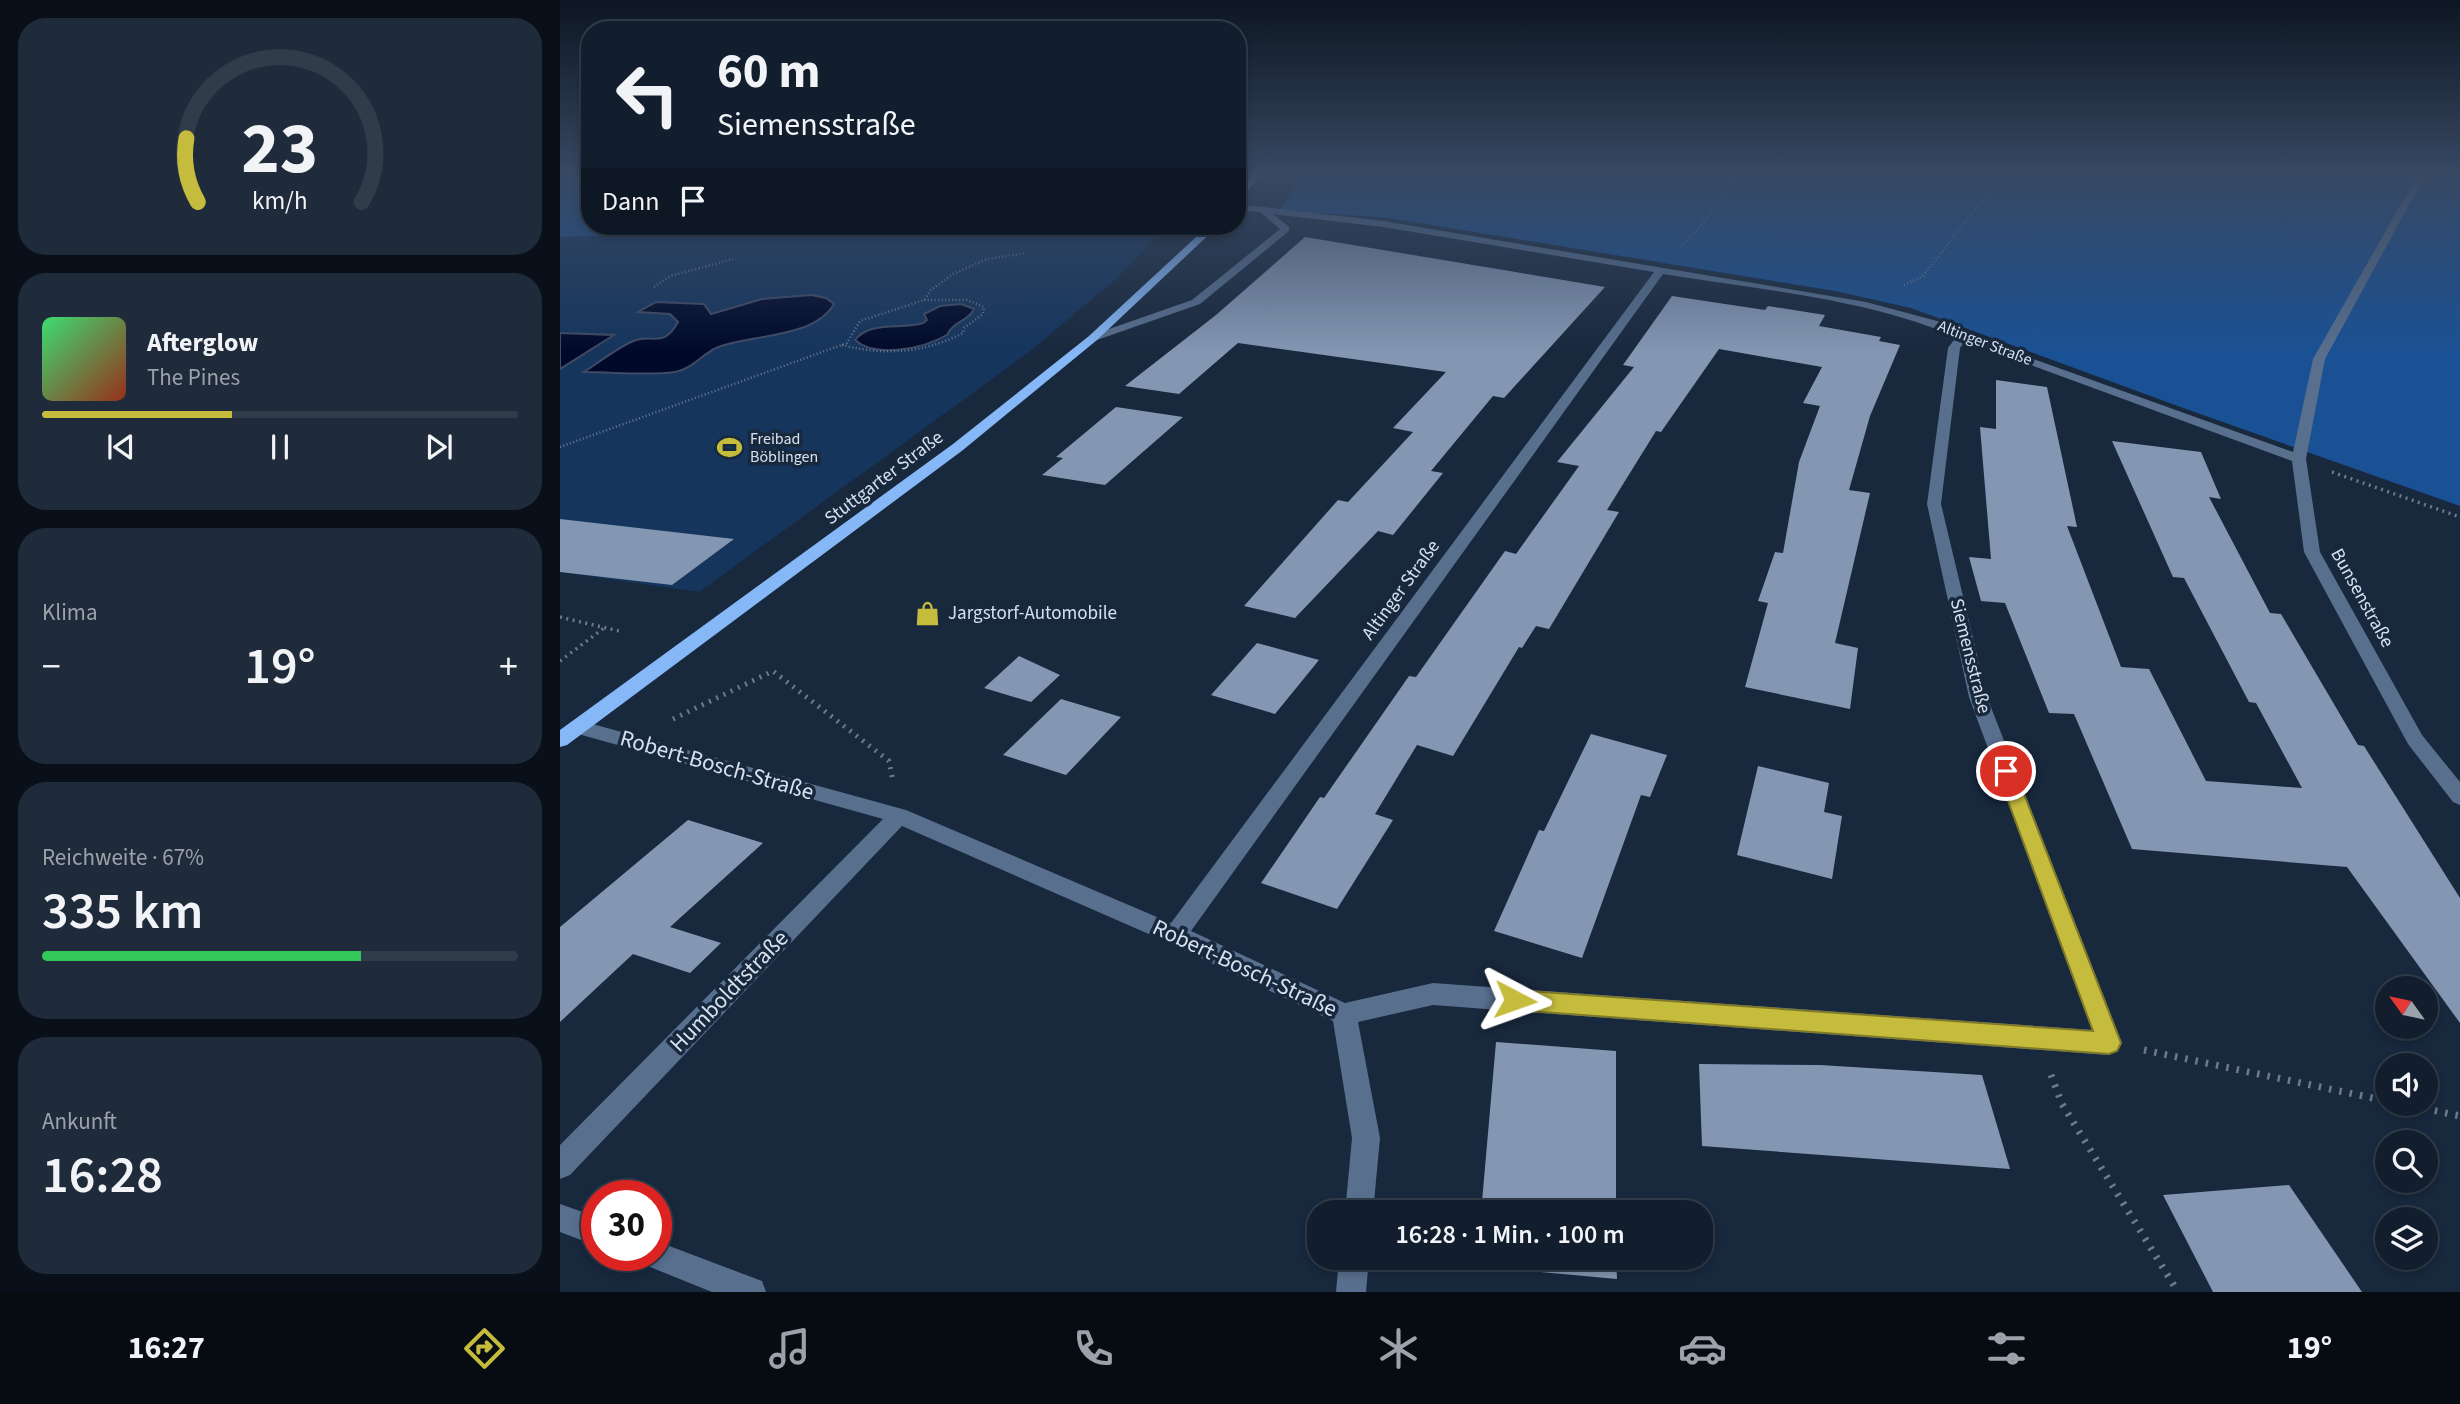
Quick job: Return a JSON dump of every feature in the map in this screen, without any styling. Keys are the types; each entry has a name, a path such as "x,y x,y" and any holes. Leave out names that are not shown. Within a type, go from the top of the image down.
{"main road":[{"name":"Stuttgarter Straße","path":"560,740 958,447 1093,338 1203,235"}],"street":[{"path":"1093,338 1196,302 1282,232"},
{"name":"Altinger Straße","path":"1433,232 1866,304 1933,323 2299,459"},
{"name":"Bunsenstraße","path":"2389,232 2319,359 2299,459 2312,552 2415,739 2460,797"},
{"name":"Altinger Straße","path":"1175,935 1661,270"},
{"name":"Siemensstraße","path":"1963,336 1954,348 1934,504 1978,697 2109,1043"},
{"name":"Robert-Bosch-Straße","path":"578,727 899,816 1175,935 1344,1014 1433,993 2109,1043"},
{"name":"Humboldtstraße","path":"560,1165 899,816"},
{"path":"1344,1014 1366,1138 1360,1200"},
{"path":"560,1218 581,1226"},
{"path":"672,1262 751,1292"},
{"path":"1351,1292 1353,1270"}],"path":[{"path":"1866,304 1923,276 1957,232"},
{"path":"924,300 931,290 953,274 987,259 1026,253"},
{"path":"654,287 670,276 733,259"},
{"path":"560,447 846,343 860,321 924,300 967,300 984,307 983,314 964,328 963,333 935,347 908,352 881,352 841,345"},
{"path":"2321,468 2460,517"},
{"path":"560,617 619,631"},
{"path":"560,661 604,628"},
{"path":"628,740 773,671 889,761 899,816"},
{"path":"2037,1038 2062,1104 2178,1292"},
{"path":"2109,1043 2375,1098"},
{"path":"2438,1111 2460,1116"}],"shaded area":[{"path":"560,232 633,235 560,237"},
{"path":"1476,232 2460,232 2460,506 1911,308 1835,291"},
{"name":"Freibad Böblingen","path":"1158,235 1117,278 1028,353 699,592 560,572 560,237"},
{"path":"811,295 826,298 834,304 812,324 797,330 716,348 681,371 653,374 584,372 630,342 668,335 678,322 670,314 638,312 656,302 704,304 711,314 762,299"},
{"path":"961,304 974,309 947,335 926,344 887,350 864,346 855,340 869,330 923,323 927,320 924,314 940,306"},
{"path":"560,333 614,335 560,369"}],"building":[{"path":"1305,237 1605,287 1504,398 1493,396 1431,471 1443,473 1393,535 1378,531 1295,618 1244,606 1338,500 1348,502 1413,432 1393,428 1446,372 1238,343 1179,394 1125,386 1216,315"},
{"path":"1672,296 1765,310 1768,306 1825,315 1819,326 1881,337 1879,341 1900,345 1870,416 1849,490 1870,493 1835,643 1858,648 1850,709 1745,687 1768,603 1758,601 1775,552 1783,553 1799,462 1820,406 1803,403 1822,367 1719,349 1661,432 1656,431 1607,510 1619,512 1549,629 1536,626 1522,648 1519,647 1453,756 1417,745 1375,814 1393,820 1337,909 1261,883 1409,676 1416,677 1505,551 1516,554 1579,466 1557,462 1634,367 1623,365"},
{"path":"1996,380 2047,387 2077,527 2067,526 2121,667 2149,669 2206,781 2302,788 2256,703 2249,702 2184,578 2173,577 2112,441 2201,452 2221,499 2209,497 2270,613 2281,614 2358,745 2364,746 2460,898 2460,1023 2438,993 2438,976 2426,976 2347,867 2132,849 2074,714 2049,713 2005,603 1981,601 1969,557 1991,559 1980,427 1996,429"},
{"path":"1116,407 1183,417 1105,485 1042,475 1063,458 1056,457"},
{"path":"560,519 734,539 672,585 560,572"},
{"path":"1257,643 1319,660 1275,714 1211,695"},
{"path":"1019,656 1060,675 1031,702 984,688"},
{"path":"1061,699 1121,717 1066,775 1003,755"},
{"path":"1591,734 1667,755 1650,797 1641,795 1582,958 1494,931 1539,830 1544,831"},
{"path":"1758,766 1829,783 1824,812 1842,816 1832,879 1737,855"},
{"path":"688,820 763,843 670,927 721,943 690,973 633,954 560,1022 560,927"},
{"path":"1496,1042 1616,1051 1616,1200 1482,1200"},
{"path":"1699,1064 1820,1065 1982,1075 2010,1169 1702,1146"},
{"path":"2289,1185 2362,1292 2213,1292 2163,1195"},
{"path":"1519,1270 1617,1270 1617,1279"}],"place":[{"name":"Freibad Böblingen","path":"730,448"},
{"name":"Jargstorf-Automobile","path":"928,613"}],"route":[{"path":"1515,1000 2109,1043 2006,771"}]}
